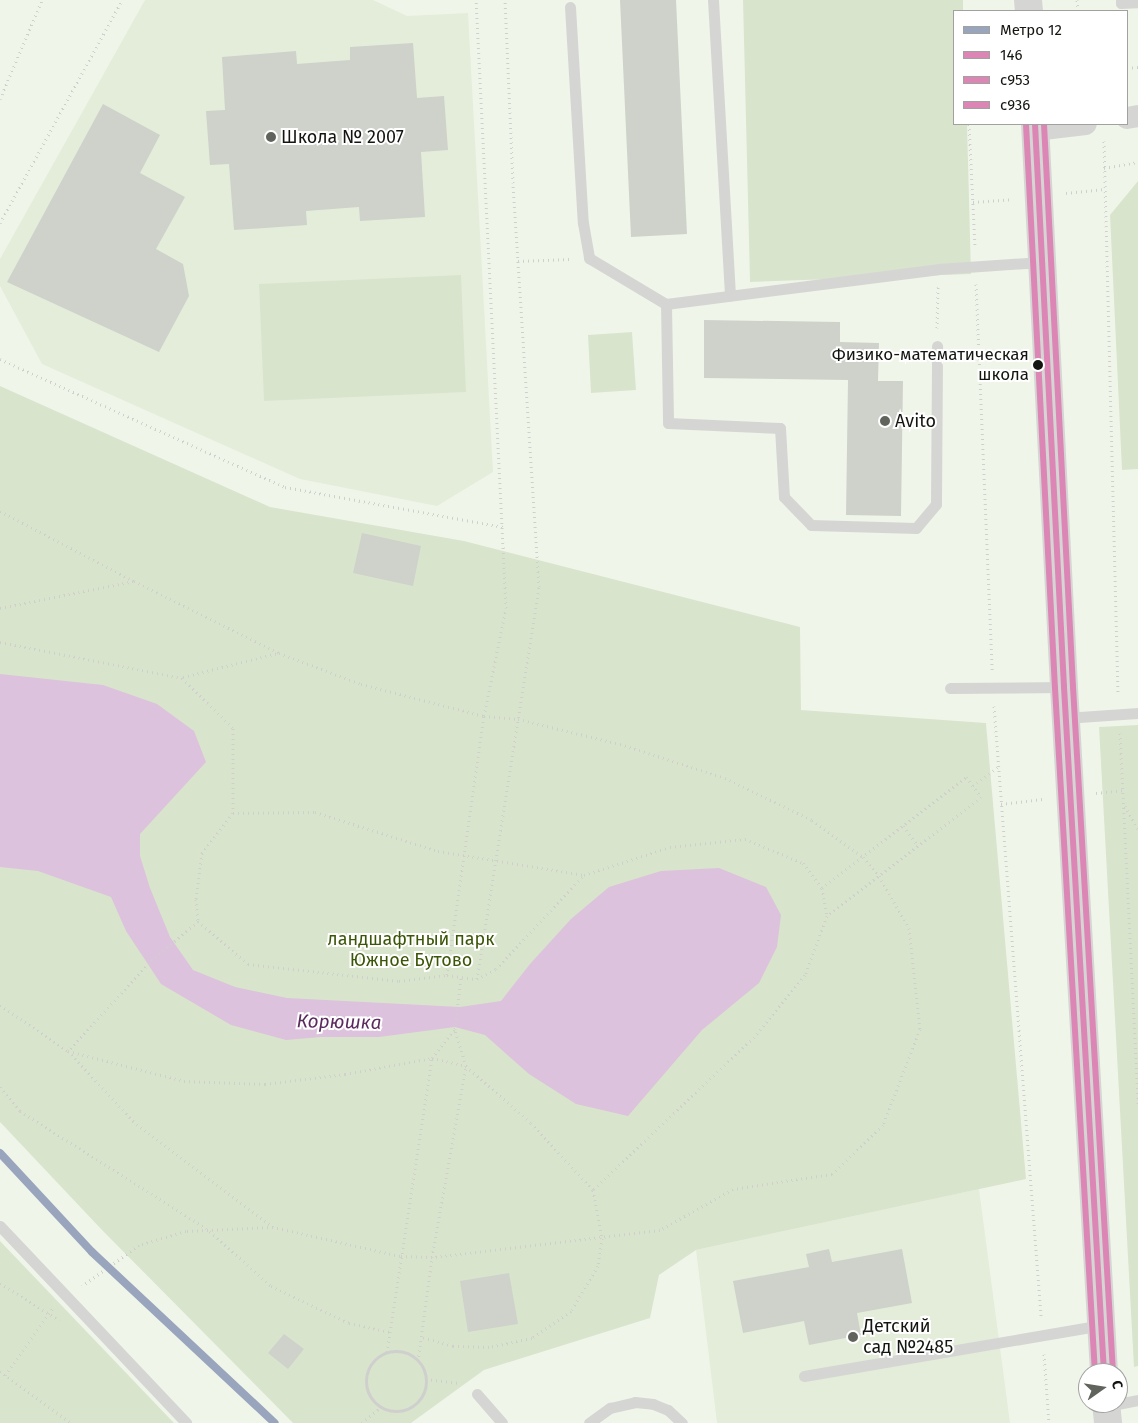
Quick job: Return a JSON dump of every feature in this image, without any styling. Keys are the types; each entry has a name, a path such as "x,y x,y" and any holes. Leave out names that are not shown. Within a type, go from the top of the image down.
{"street":[{"path":"1095,128 1035,127 1065,718 1103,1363"}],"lane":[{"path":"713,0 730,296"},
{"path":"1121,0 1121,2 1138,2"},
{"path":"570,7 583,223 589,258 666,304 938,269 1042,262"},
{"path":"666,304 668,423 780,428 784,498 811,525 916,528 936,504 937,346"},
{"path":"950,688 1064,687"},
{"path":"1065,718 1138,713"},
{"path":"0,1226 186,1423"},
{"path":"804,1376 1101,1325"},
{"path":"477,1394 502,1423"},
{"path":"589,1423 610,1408 635,1402 653,1404 668,1410 682,1423"}],"path":[{"path":"0,99 42,0"},
{"path":"0,223 122,0"},
{"path":"447,975 484,716 506,608 476,0"},
{"path":"477,979 538,587 518,261 505,0"},
{"path":"969,125 992,688 1049,1423"},
{"path":"1095,128 1104,168 1119,714 1136,1031 1138,1107"},
{"path":"1104,168 1138,162"},
{"path":"518,261 589,258"},
{"path":"937,346 938,269"},
{"path":"0,359 285,487 503,527"},
{"path":"0,511 134,581 279,653 361,684 484,716 518,719 620,744 725,778 812,820 863,857 879,876 909,928 920,1028 883,1125 832,1174 733,1189 660,1230 432,1257 400,1256 273,1227 186,1231 139,1245 68,1296"},
{"path":"0,608 134,581"},
{"path":"0,642 182,678 279,653"},
{"path":"182,678 233,728 233,813 202,852 196,899 198,922 248,964 399,981 447,975 477,979 496,969 584,875"},
{"path":"973,786 999,767"},
{"path":"822,888 966,777 981,798 827,916"},
{"path":"1124,804 1138,829"},
{"path":"233,813 315,812 438,851 584,875 670,847 746,839 804,863 822,888 827,916 805,974 754,1037 593,1190"},
{"path":"903,826 918,846"},
{"path":"68,1050 149,963 198,922"},
{"path":"418,1361 432,1257 466,1066 455,1030 461,977"},
{"path":"0,1005 68,1050 133,1121 273,1227"},
{"path":"387,1352 400,1256 432,1058 455,1030"},
{"path":"68,1050 184,1081 265,1084 345,1074 432,1058 466,1066 531,1123 593,1190 602,1238 598,1266 571,1311 532,1338 489,1347 453,1346 422,1336"},
{"path":"0,1087 20,1111 209,1230 271,1286 349,1323 390,1332"},
{"path":"5,1375 48,1312"},
{"path":"399,1350 410,1354 418,1361 423,1367 426,1379 426,1388 421,1399 411,1407 394,1411 381,1407 373,1400 367,1390 366,1375 375,1359 387,1352 399,1350"},
{"path":"0,1371 71,1423"},
{"path":"426,1379 468,1384"},
{"path":"362,1423 381,1407"}],"shaded area":[{"name":"Школа № 2007","path":"145,0 373,0 407,16 468,13 493,472 437,506 300,479 42,364 0,286 0,259"},
{"name":"Детский сад №2485","path":"979,1189 1010,1423 717,1423 696,1250"}],"green space":[{"path":"743,0 963,0 963,10 953,10 953,125 967,125 971,274 750,282"},
{"path":"1138,181 1138,469 1122,470 1110,215"},
{"path":"461,275 466,392 264,401 259,284"},
{"path":"632,332 636,390 591,393 588,335"},
{"name":"ландшафтный парк Южное Бутово","path":"0,386 270,507 464,541 800,627 801,710 986,723 1026,1179 696,1250 659,1275 650,1318 484,1370 411,1423 293,1423 101,1229 0,1122"},
{"path":"1138,725 1138,1366 1134,1367 1099,727"},
{"path":"0,1241 174,1423 0,1423"}],"water":[{"name":"Корюшка","path":"0,674 103,685 157,704 194,731 206,762 140,834 140,856 150,888 170,937 193,970 235,987 287,998 460,1007 501,1001 530,964 571,919 609,887 661,871 719,868 766,887 781,915 777,947 759,983 702,1030 628,1116 576,1104 529,1074 485,1035 455,1027 379,1037 321,1037 286,1040 231,1025 161,984 126,931 111,897 38,871 0,867"}],"building":[{"path":"620,0 676,0 687,234 631,237"},
{"path":"413,43 417,98 444,96 448,150 421,152 425,217 360,221 359,207 306,211 307,225 234,230 229,164 210,165 206,111 225,110 222,57 296,51 297,64 350,60 350,47"},
{"path":"103,104 160,135 140,173 185,197 156,249 183,264 189,296 159,352 7,282"},
{"path":"704,320 840,322 840,342 879,343 878,381 903,381 901,516 846,515 848,380 704,378"},
{"path":"362,533 421,546 413,586 353,573"},
{"path":"829,1249 832,1262 902,1249 912,1303 857,1313 861,1335 809,1345 804,1321 743,1333 733,1281 809,1267 806,1254"},
{"path":"509,1273 518,1324 468,1332 460,1281"},
{"path":"284,1334 304,1349 288,1369 268,1353"}],"metro line":[{"name":"12","path":"0,1153 92,1252 275,1423"}],"transit line":[{"name":"с953","path":"1026,125 1055,688 1094,1363"},
{"name":"146","path":"1035,125 1064,687 1103,1363"},
{"name":"с936","path":"1044,125 1073,687 1112,1363"}],"place":[{"name":"Школа № 2007","path":"271,137"},
{"name":"Физико-математическая школа","path":"1038,365"},
{"name":"Avito","path":"885,421"},
{"name":"Детский сад №2485","path":"853,1337"}]}
